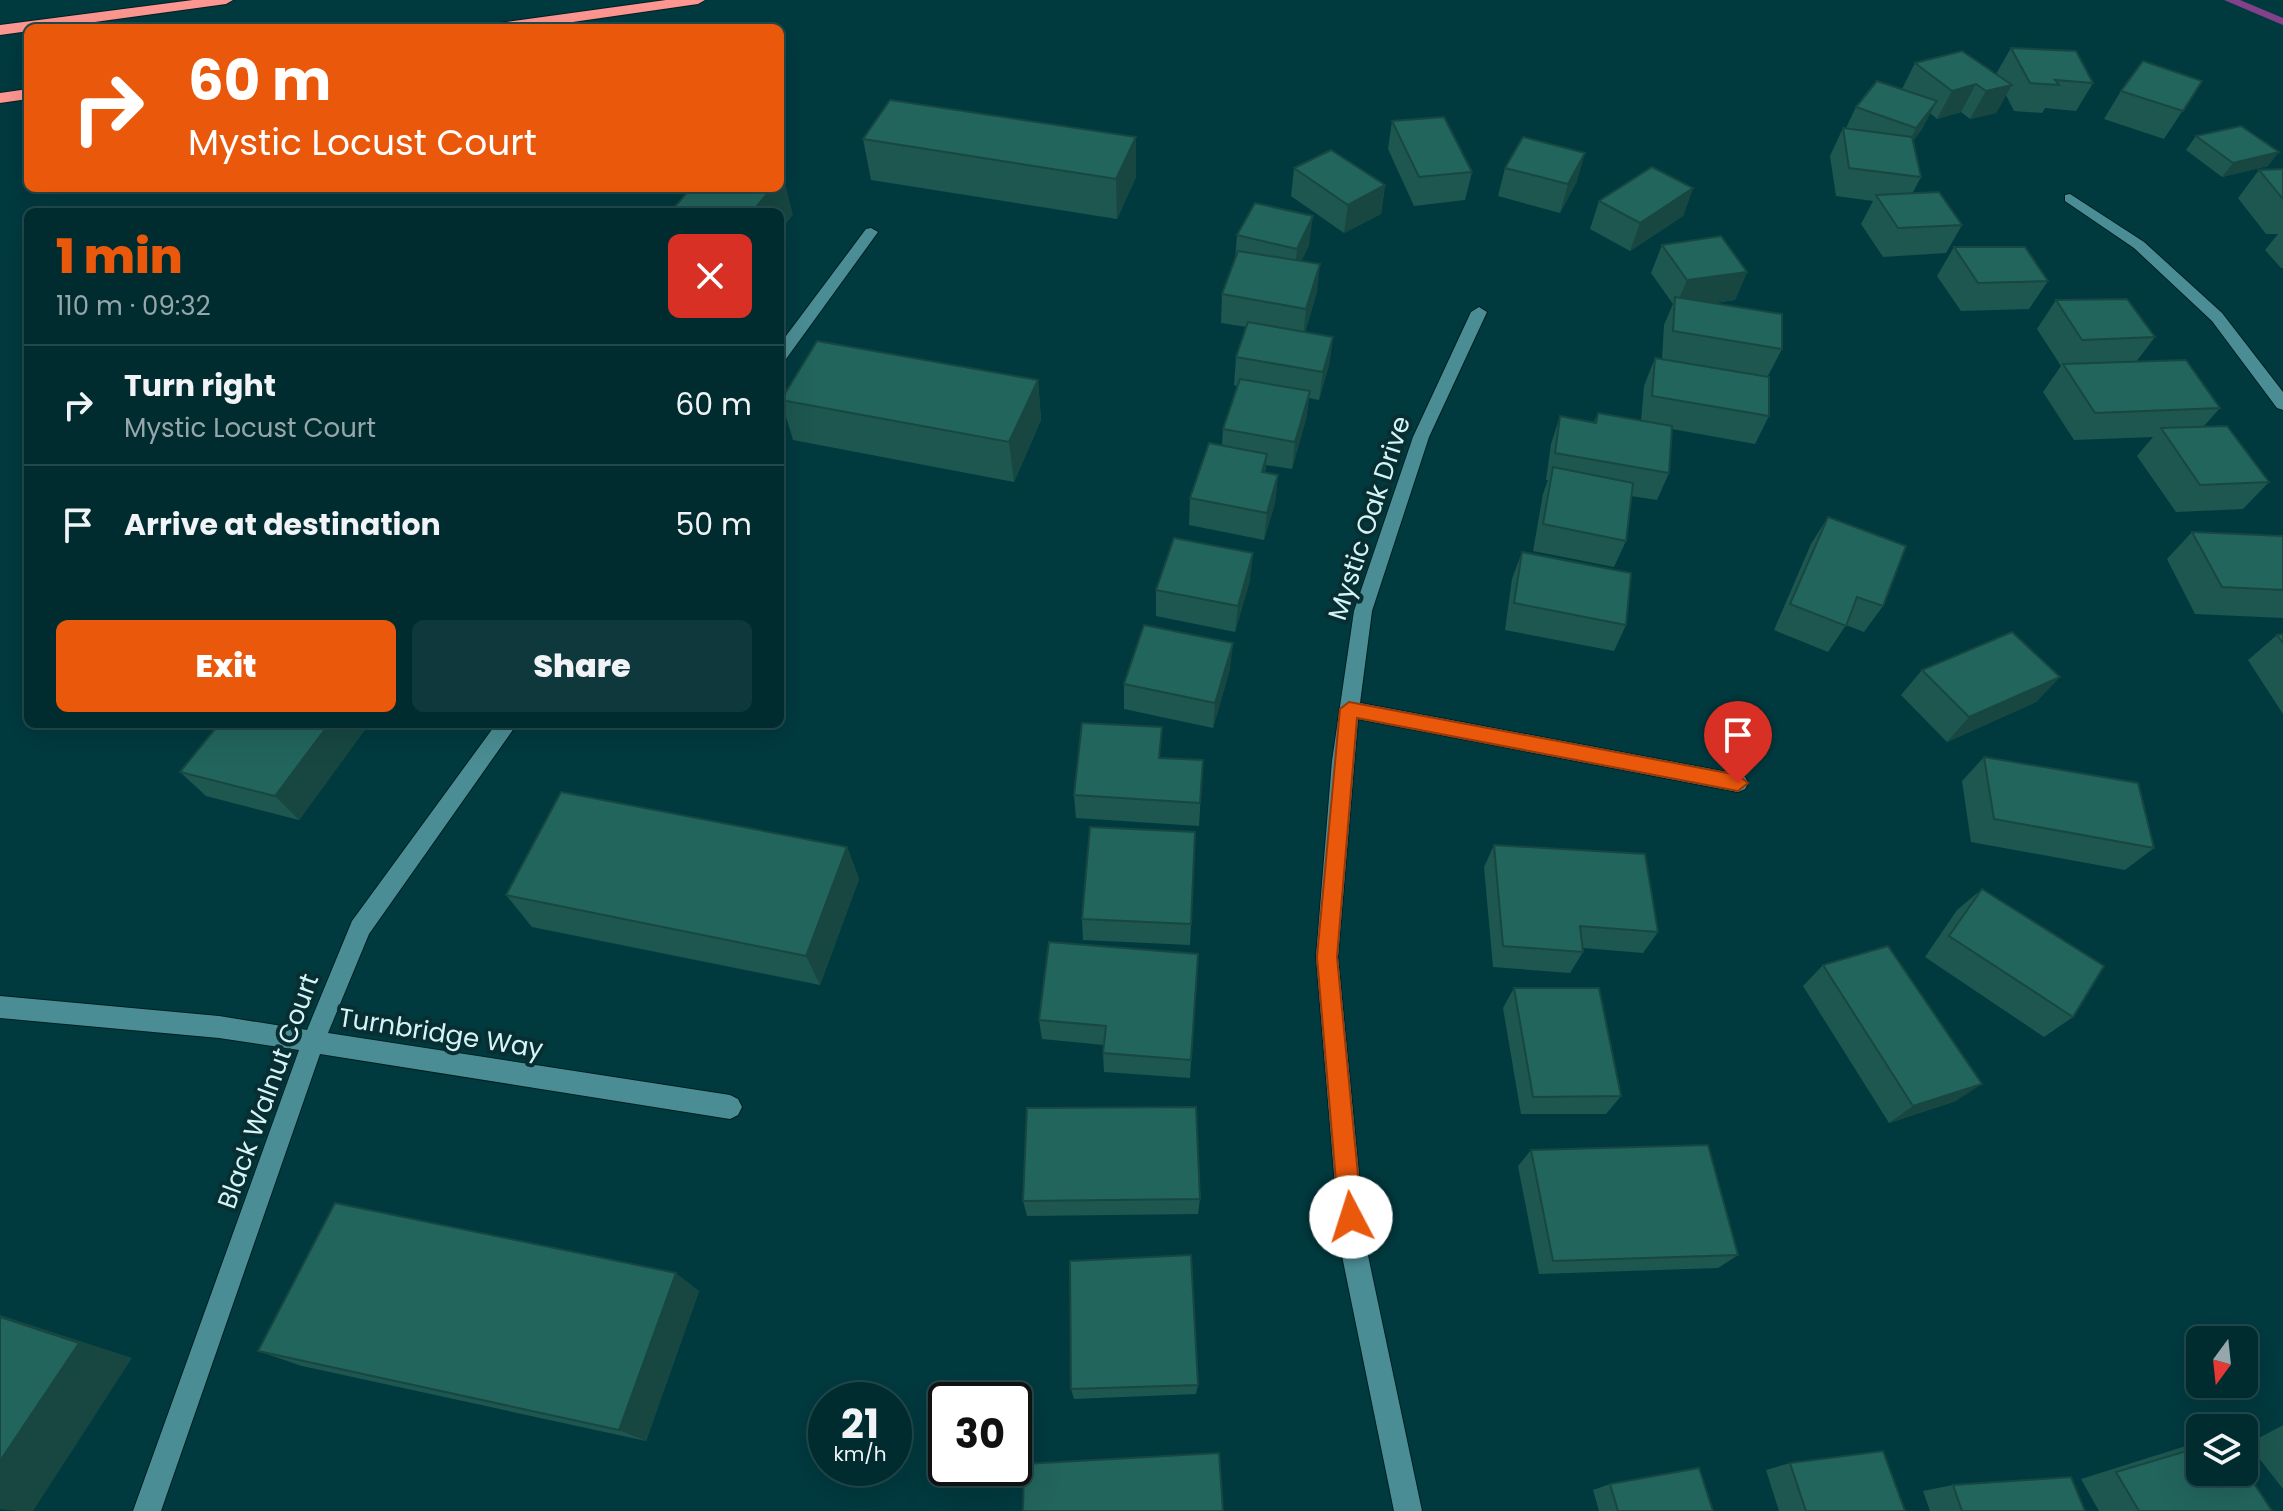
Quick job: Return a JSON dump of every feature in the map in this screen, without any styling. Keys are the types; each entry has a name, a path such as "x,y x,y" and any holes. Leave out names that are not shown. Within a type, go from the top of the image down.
{"highway":[{"path":"45,24 226,0"},
{"path":"527,24 698,0"},
{"path":"0,30 24,27"},
{"path":"0,98 24,95"}],"street":[{"path":"2070,198 2139,245 2217,317 2283,404"},
{"path":"784,350 871,232"},
{"name":"Mystic Oak Drive","path":"1408,1511 1353,1246 1327,957 1349,709 1363,611 1421,437 1479,312"},
{"path":"1349,709 1738,783"},
{"name":"Black Walnut Court","path":"147,1511 313,1042 360,928 504,728"},
{"name":"Turnbridge Way","path":"0,1007 219,1027 730,1107"}],"building":[{"path":"2011,48 2076,51 2093,83 2055,80 2059,85 2030,83"},
{"path":"1962,51 2012,85 1986,91 1976,84 1952,91 1915,63"},
{"path":"2143,61 2202,81 2183,111 2121,91"},
{"path":"1877,81 1937,101 1916,128 1856,107"},
{"path":"890,100 1136,137 1116,179 863,139"},
{"path":"1444,117 1472,172 1419,177 1392,121"},
{"path":"2241,126 2279,152 2233,163 2196,136"},
{"path":"1843,128 1912,137 1921,177 1849,168"},
{"path":"1523,137 1585,153 1568,184 1505,168"},
{"path":"1331,150 1385,185 1348,205 1294,168"},
{"path":"1652,167 1693,188 1640,223 1599,201"},
{"path":"2283,169 2283,199 2259,170"},
{"path":"688,192 769,192 755,208 674,208"},
{"path":"1939,192 1962,225 1898,228 1876,195"},
{"path":"1255,203 1313,216 1297,249 1237,235"},
{"path":"1721,236 1747,272 1687,280 1662,245"},
{"path":"1954,247 2025,247 2048,281 1978,283"},
{"path":"1238,251 1320,264 1306,309 1222,294"},
{"path":"1675,297 1782,314 1782,349 1673,331"},
{"path":"2127,299 2155,337 2082,340 2056,300"},
{"path":"1248,322 1333,337 1323,372 1236,357"},
{"path":"817,341 1038,380 1009,442 784,401 784,395"},
{"path":"1655,358 1769,377 1769,416 1652,396"},
{"path":"2186,360 2220,408 2095,413 2063,364"},
{"path":"1240,379 1310,391 1295,442 1223,429"},
{"path":"1598,413 1672,426 1669,473 1555,453 1560,416 1596,423"},
{"path":"2227,426 2269,482 2200,485 2161,428"},
{"path":"1209,443 1267,454 1262,472 1278,475 1267,513 1190,498"},
{"path":"1553,467 1633,483 1626,541 1543,524"},
{"path":"1828,517 1906,546 1883,606 1857,597 1846,626 1790,604"},
{"path":"2192,532 2283,536 2283,590 2222,587"},
{"path":"1174,538 1253,553 1238,606 1156,590"},
{"path":"1522,552 1631,573 1626,625 1514,603"},
{"path":"1144,625 1233,643 1215,703 1124,684"},
{"path":"2012,632 2060,677 1969,717 1922,670"},
{"path":"1082,723 1162,727 1159,758 1203,760 1200,803 1074,795"},
{"path":"216,728 326,728 275,796 180,772"},
{"path":"1984,757 2138,783 2154,848 1994,819"},
{"path":"561,792 847,847 806,956 506,895"},
{"path":"1090,827 1195,832 1191,924 1082,919"},
{"path":"1494,845 1645,854 1658,932 1580,926 1583,952 1503,946"},
{"path":"1982,889 2104,966 2073,1017 1949,936"},
{"path":"1049,942 1198,954 1191,1060 1103,1053 1106,1026 1039,1020"},
{"path":"1888,946 1982,1084 1913,1106 1823,965"},
{"path":"1514,988 1599,988 1621,1096 1533,1097"},
{"path":"1196,1107 1200,1199 1023,1201 1027,1108"},
{"path":"1708,1145 1738,1255 1553,1261 1531,1150"},
{"path":"335,1203 676,1273 619,1430 258,1351"},
{"path":"1191,1255 1198,1385 1071,1389 1070,1261"},
{"path":"0,1317 79,1343 0,1461"},
{"path":"1883,1451 1905,1511 1806,1511 1790,1463"},
{"path":"2186,1451 2186,1486 2256,1486 2272,1511 2139,1511 2116,1472"},
{"path":"1219,1453 1223,1511 1023,1511 1024,1486 1032,1486 1032,1464"},
{"path":"1699,1468 1713,1511 1618,1511 1610,1484"},
{"path":"2071,1477 2085,1511 1962,1511 1953,1485"}],"waterway":[{"path":"2230,0 2283,22"}],"route":[{"path":"1351,1217 1327,957 1349,709 1738,783"}]}
